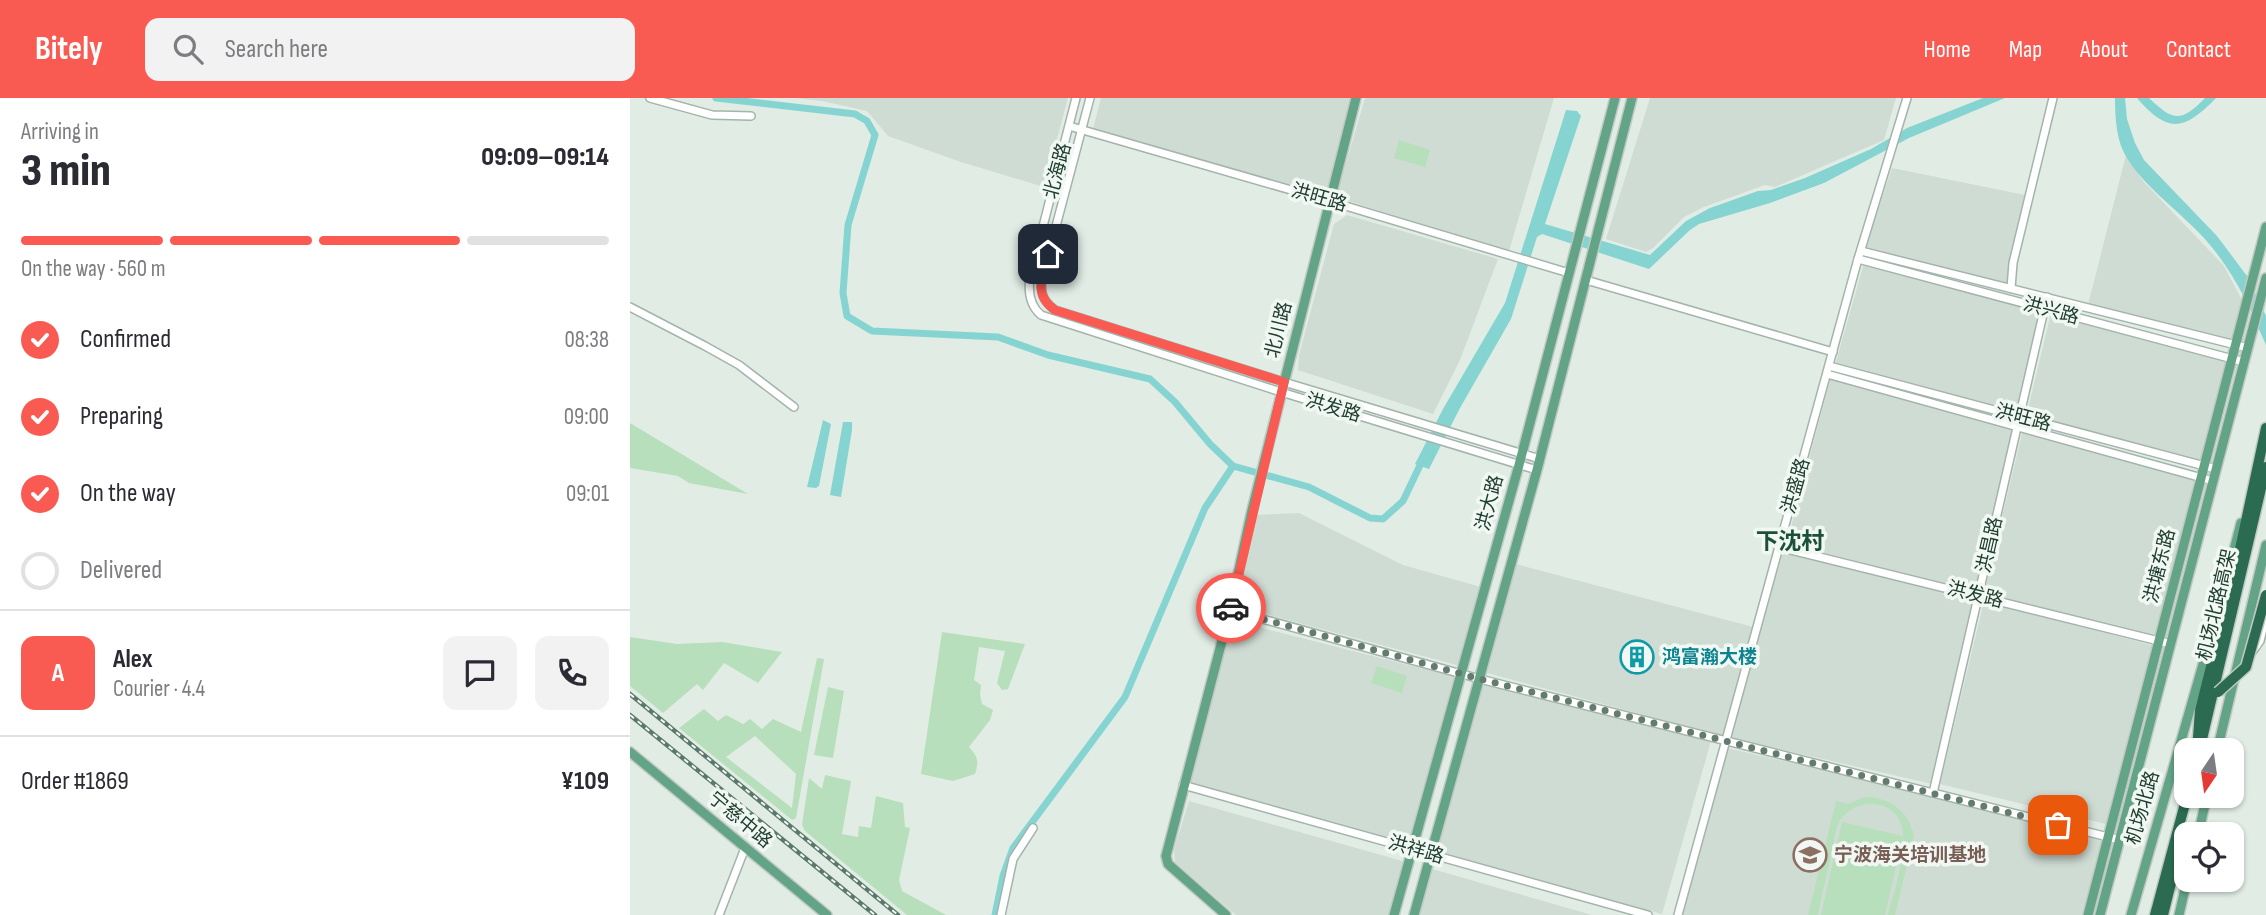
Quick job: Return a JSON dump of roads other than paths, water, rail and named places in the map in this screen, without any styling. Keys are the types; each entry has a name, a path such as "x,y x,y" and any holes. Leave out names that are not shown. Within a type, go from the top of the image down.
{"highway":[{"path":"2200,738 2200,710 2234,577 2266,427"},
{"name":"机场北路高架","path":"2203,738 2266,467"},
{"name":"机场北路高架","path":"2204,738 2218,692 2266,489"},
{"path":"2218,692 2246,667 2266,595"},
{"path":"2155,915 2184,808"},
{"path":"2163,915 2189,808"}],"main road":[{"name":"北川路","path":"1226,915 1168,864 1166,856 1230,610 1356,98"},
{"name":"洪大路","path":"1394,915 1519,465 1615,98"},
{"name":"洪大路","path":"1415,915 1540,459 1632,98"},
{"name":"洪塘东路","path":"2088,915 2266,227"},
{"name":"洪塘东路","path":"2100,915 2266,278"},
{"name":"机场北路","path":"2131,915 2218,612 2266,427"},
{"path":"2220,738 2266,545"},
{"name":"宁慈中路","path":"630,752 827,915"},
{"path":"2179,915 2184,892"}],"street":[{"path":"650,98 712,115 751,116"},
{"name":"北海路","path":"1048,319 1035,310 1028,286 1076,98"},
{"name":"北海路","path":"1055,310 1042,297 1042,279 1090,98"},
{"name":"洪盛路","path":"1678,915 1858,260 1907,98"},
{"path":"2011,288 2013,262 2053,98"},
{"name":"洪旺路","path":"1069,126 1569,273"},
{"name":"洪兴路","path":"1861,251 2248,348"},
{"name":"洪兴路","path":"1858,260 2244,362"},
{"path":"1586,280 1833,352"},
{"name":"洪昌路","path":"1933,793 2047,297"},
{"path":"630,307 738,365 794,407"},
{"name":"洪发路","path":"1055,310 1540,459"},
{"name":"洪发路","path":"1048,319 1537,470"},
{"name":"洪旺路","path":"1828,370 2216,469"},
{"name":"洪旺路","path":"1828,370 2213,481"},
{"name":"洪发路","path":"1779,547 2171,644"},
{"path":"1230,610 1480,679 2120,840"},
{"path":"2235,674 2260,641 2266,615"},
{"name":"洪祥路","path":"1183,785 1648,915"},
{"path":"1001,915 1013,859 1033,828"},
{"path":"719,915 745,848"}],"water":[{"path":"1983,98 2005,98 1909,138 1824,183 1770,203 1699,224 1649,269 1542,234 1537,237 1511,319 1429,469 1415,464 1443,409 1505,303 1566,110 1577,111 1581,116 1545,224 1650,255 1686,221 1710,208 1805,178 1871,149 1907,128"},
{"path":"2115,98 2125,98 2127,119 2144,160 2217,236 2247,276 2266,316 2266,345 2240,289 2215,251 2147,183 2127,159 2118,134"},
{"path":"2137,98 2149,98 2164,111 2177,116 2190,112 2205,98 2216,98 2195,117 2176,124 2158,118"},
{"path":"823,420 831,424 819,486 807,487"},
{"path":"843,422 852,422 852,430 841,497 830,495"}],"waterway":[{"path":"716,98 855,114 867,121 875,135 848,225 843,293 847,316 872,331 998,337 1048,355 1150,379 1175,402 1210,444 1233,466 1309,487 1370,518 1383,519 1403,501 1423,459"},
{"path":"995,915 1003,876 1013,848 1125,697 1205,508 1233,466"}],"railway":[{"path":"630,694 898,915"},
{"path":"630,715 875,915"}],"place":[{"name":"鸿富瀚大楼","path":"1637,657"},
{"name":"宁波海关培训基地","path":"1810,855"}],"district":[{"name":"下沈村","path":"1790,542"}]}
